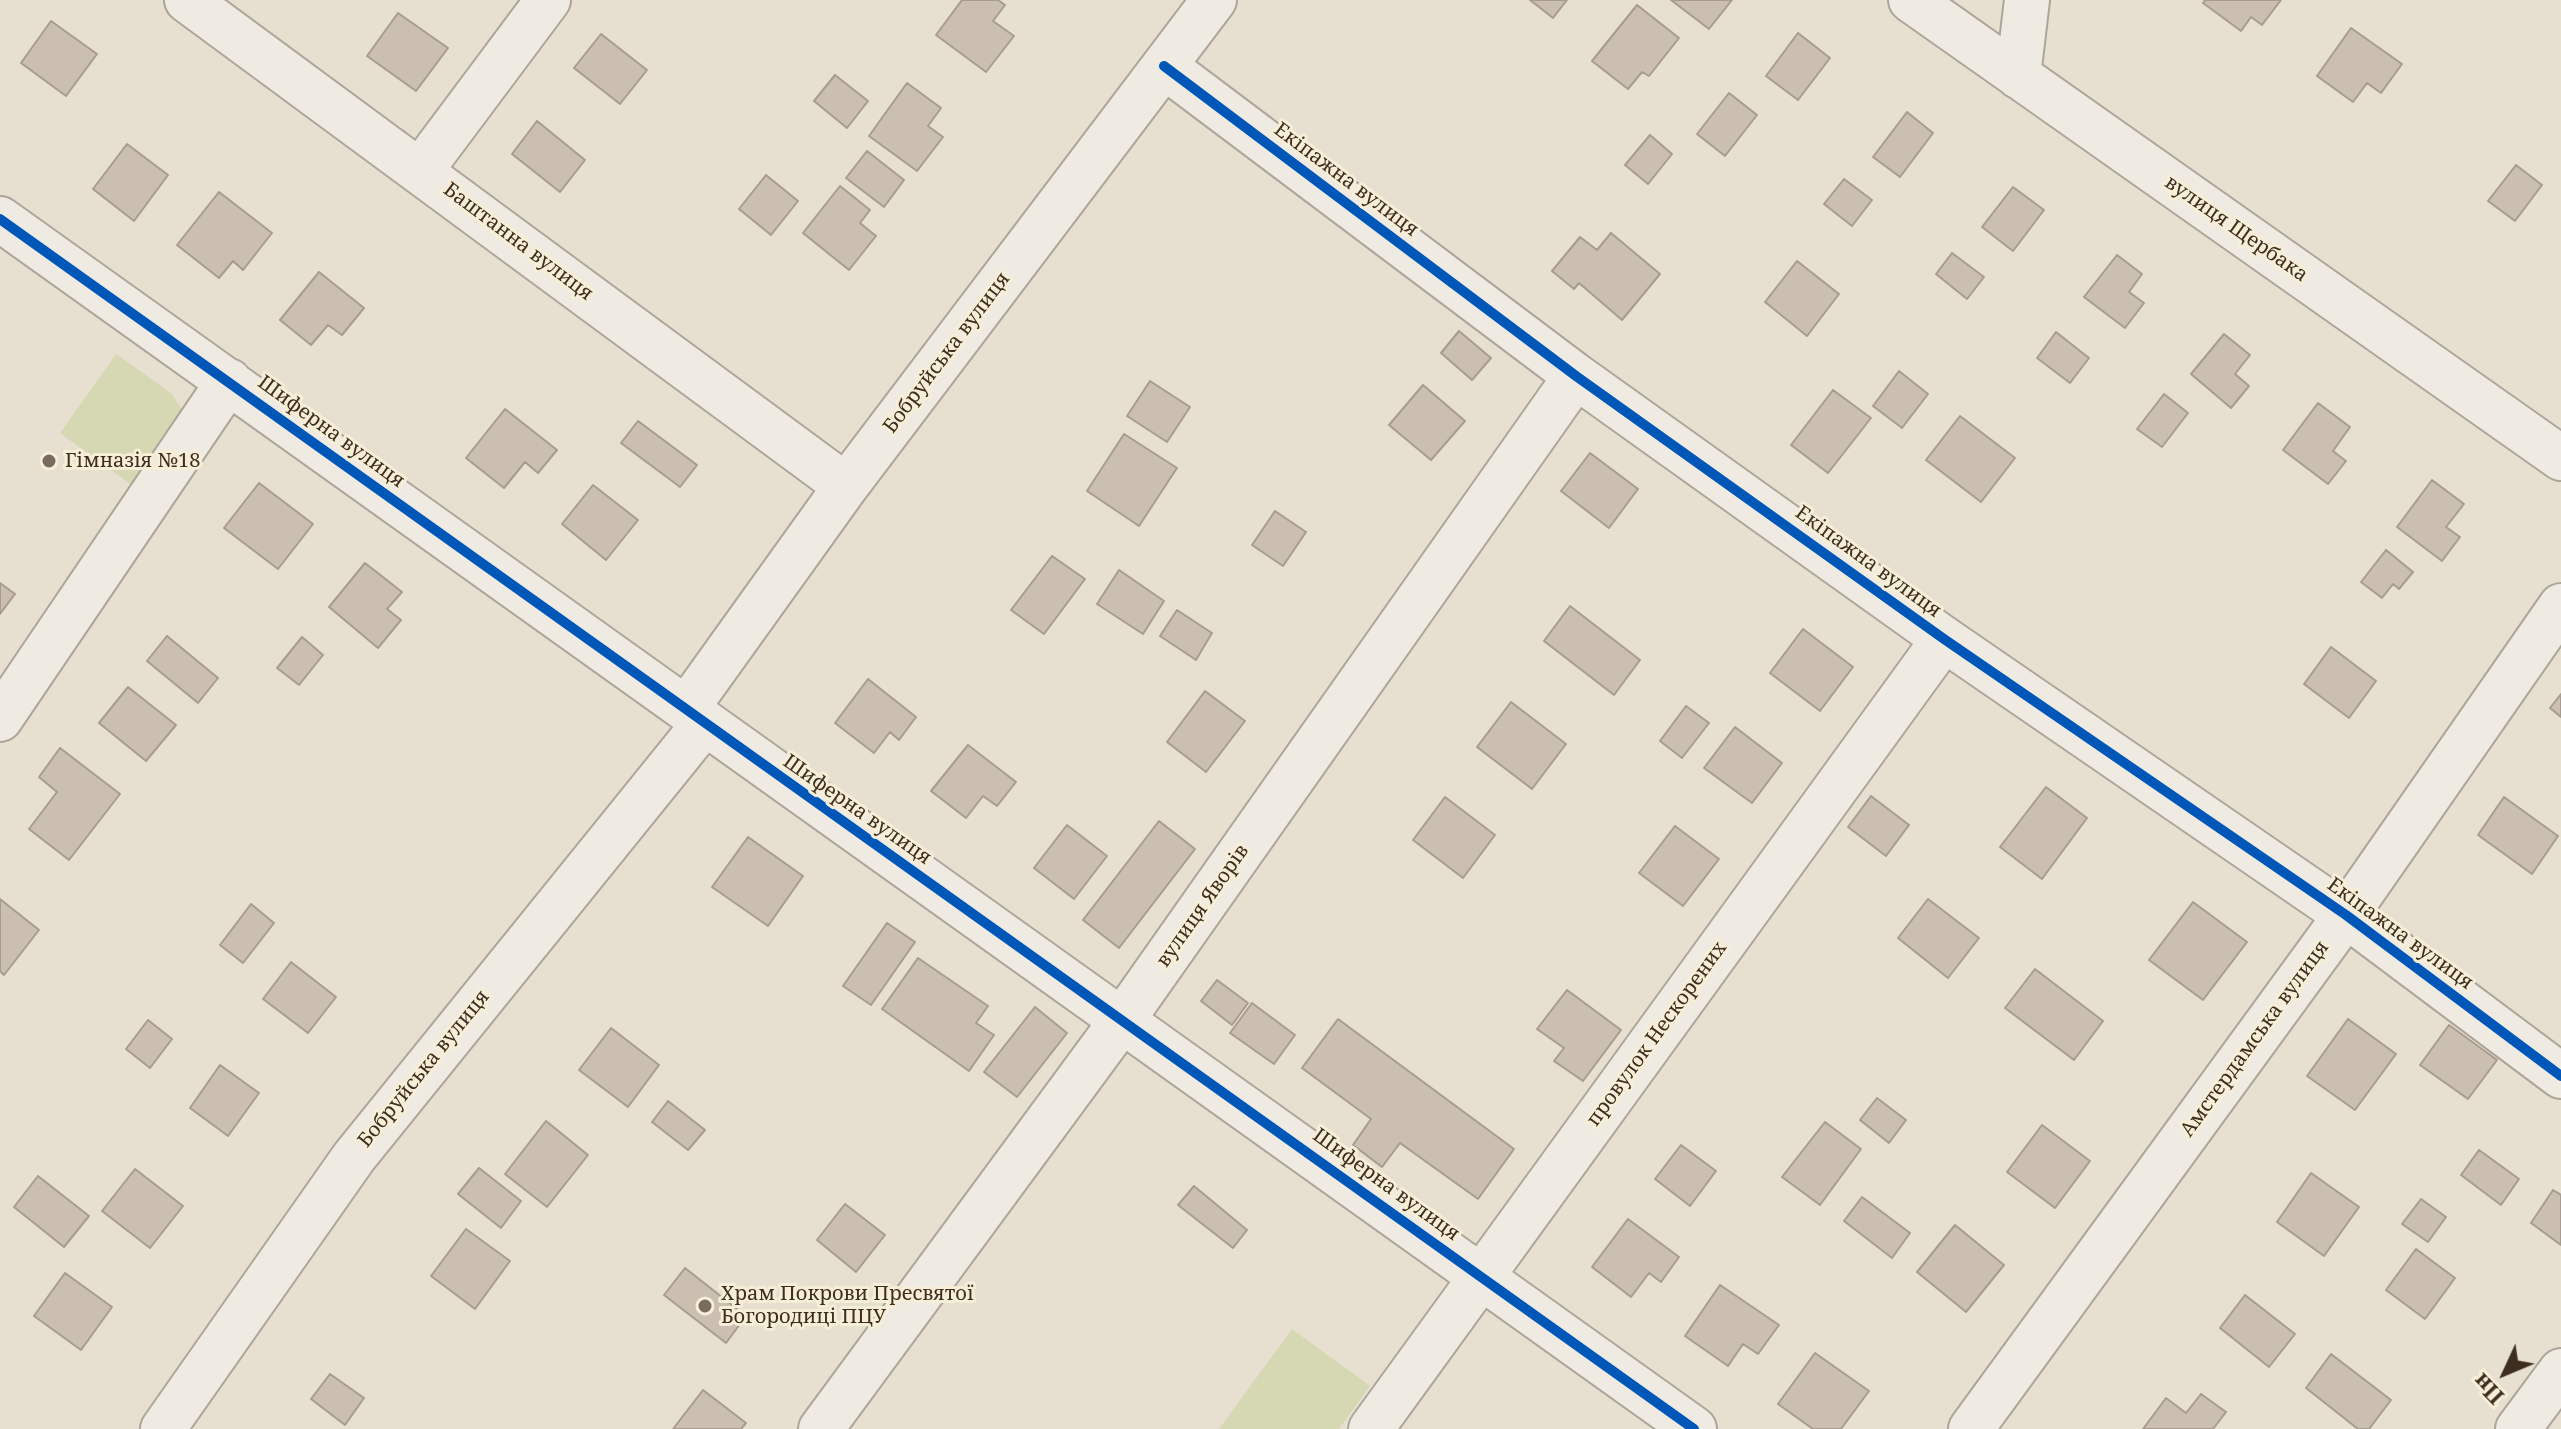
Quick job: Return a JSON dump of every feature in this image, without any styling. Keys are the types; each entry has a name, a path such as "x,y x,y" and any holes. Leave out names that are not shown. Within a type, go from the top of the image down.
{"street":[{"name":"Баштанна вулиця","path":"187,0 846,486"},
{"path":"421,170 548,0"},
{"name":"Бобруйська вулиця","path":"163,1429 354,1157 695,716 846,486 1214,0"},
{"name":"вулиця Щербака","path":"1911,0 2561,458"},
{"path":"2018,76 2027,0"},
{"name":"Екіпажна вулиця","path":"1164,66 1576,376 1944,639 2346,915 2561,1076"},
{"name":"Шиферна вулиця","path":"0,219 1694,1429"},
{"name":"вулиця Яворів","path":"821,1429 1123,1019 1576,376"},
{"path":"0,719 229,381"},
{"name":"Амстердамська вулиця","path":"1971,1429 2346,915 2561,606"},
{"name":"провулок Нескорених","path":"1371,1429 1944,639"},
{"path":"2518,1429 2561,1371"}],"green space":[{"path":"116,354 171,393 182,409 181,429 137,489 60,433"},
{"path":"1292,1329 1370,1386 1339,1429 1219,1429"}],"building":[{"path":"962,0 998,0 1005,5 993,21 1014,36 986,72 936,35"},
{"path":"1530,0 1567,0 1553,18"},
{"path":"1671,0 1732,0 1709,29"},
{"path":"2205,0 2281,0 2262,25 2251,17 2241,31 2203,3"},
{"path":"1637,5 1679,38 1649,76 1642,72 1628,89 1592,61"},
{"path":"398,13 448,48 416,91 367,56"},
{"path":"51,21 97,54 66,96 21,63"},
{"path":"2351,28 2402,64 2381,93 2367,83 2353,102 2317,76"},
{"path":"1798,33 1830,58 1798,100 1766,76"},
{"path":"601,34 647,70 620,104 574,68"},
{"path":"835,75 868,101 847,128 814,101"},
{"path":"907,83 941,108 928,126 943,137 917,171 869,136"},
{"path":"1729,93 1757,115 1725,156 1697,134"},
{"path":"1907,112 1933,133 1900,177 1873,157"},
{"path":"537,121 585,160 560,192 512,154"},
{"path":"1650,135 1672,154 1648,184 1625,165"},
{"path":"127,144 168,175 134,221 93,189"},
{"path":"867,151 904,180 884,207 846,178"},
{"path":"2516,165 2542,185 2515,221 2488,201"},
{"path":"766,175 798,201 771,235 739,209"},
{"path":"1844,179 1872,200 1852,226 1824,204"},
{"path":"840,186 870,210 860,223 876,236 849,270 803,233"},
{"path":"2013,187 2044,210 2013,251 1982,227"},
{"path":"219,192 272,233 243,270 233,261 219,278 177,245"},
{"path":"1611,233 1660,274 1622,320 1579,283 1574,289 1552,271 1580,237 1597,250"},
{"path":"1952,253 1984,277 1967,299 1936,274"},
{"path":"2117,255 2142,274 2129,292 2144,303 2125,328 2084,297"},
{"path":"1797,261 1839,294 1807,336 1765,302"},
{"path":"319,272 364,308 342,335 328,325 311,345 280,320"},
{"path":"1459,331 1491,358 1472,380 1441,353"},
{"path":"2056,332 2089,358 2070,383 2037,358"},
{"path":"2224,334 2250,355 2235,374 2249,386 2231,408 2191,374"},
{"path":"1899,371 1928,394 1902,428 1873,406"},
{"path":"1150,381 1190,407 1167,442 1127,416"},
{"path":"1423,385 1465,421 1431,460 1389,425"},
{"path":"1833,390 1871,418 1828,473 1791,445"},
{"path":"2164,394 2188,413 2162,447 2137,429"},
{"path":"2318,403 2350,427 2333,451 2346,461 2328,484 2283,450"},
{"path":"505,409 557,450 538,473 525,462 504,488 466,458"},
{"path":"1960,416 2015,458 1981,502 1926,460"},
{"path":"638,421 697,465 680,487 621,443"},
{"path":"1124,434 1177,468 1139,526 1087,491"},
{"path":"1590,453 1638,489 1609,528 1561,491"},
{"path":"2432,480 2464,504 2446,527 2460,537 2442,561 2397,527"},
{"path":"259,483 313,524 278,569 224,528"},
{"path":"593,485 638,520 606,560 562,524"},
{"path":"1275,511 1306,532 1283,566 1252,545"},
{"path":"2386,550 2413,572 2399,589 2393,584 2382,598 2361,582"},
{"path":"1052,556 1085,579 1044,634 1011,610"},
{"path":"365,563 402,592 387,609 401,620 378,648 329,607"},
{"path":"1119,570 1164,601 1143,634 1097,604"},
{"path":"0,583 15,594 0,614"},
{"path":"1570,606 1640,660 1614,695 1544,641"},
{"path":"1177,610 1212,633 1196,660 1160,636"},
{"path":"1803,629 1853,667 1820,711 1770,673"},
{"path":"167,636 218,678 198,703 147,661"},
{"path":"302,637 323,655 299,685 277,668"},
{"path":"2331,647 2376,681 2349,718 2304,684"},
{"path":"868,679 916,717 899,740 890,732 874,753 835,723"},
{"path":"128,687 176,725 146,761 99,723"},
{"path":"1205,691 1245,721 1206,772 1167,742"},
{"path":"2561,694 2561,717 2550,708"},
{"path":"1511,702 1566,744 1532,789 1477,747"},
{"path":"1686,706 1709,723 1682,758 1660,741"},
{"path":"1735,727 1782,763 1752,803 1704,768"},
{"path":"968,745 1016,782 997,806 983,796 966,818 931,791"},
{"path":"60,748 120,794 69,860 29,829 57,792 39,777"},
{"path":"2046,787 2087,818 2042,879 2000,847"},
{"path":"1871,796 1909,825 1886,856 1848,827"},
{"path":"1445,797 1495,835 1463,878 1413,840"},
{"path":"2504,797 2558,836 2532,874 2478,835"},
{"path":"1159,821 1195,849 1119,948 1083,920"},
{"path":"1067,825 1107,856 1074,899 1034,868"},
{"path":"1675,826 1719,859 1683,906 1639,873"},
{"path":"748,837 803,876 768,926 712,887"},
{"path":"0,899 39,930 4,975 0,971"},
{"path":"1928,899 1979,938 1948,978 1898,938"},
{"path":"2193,902 2247,942 2203,1000 2149,960"},
{"path":"251,904 274,923 243,963 220,945"},
{"path":"887,923 915,942 871,1005 843,986"},
{"path":"918,958 988,1006 976,1023 994,1035 969,1071 882,1009"},
{"path":"291,962 336,997 308,1033 263,999"},
{"path":"2035,969 2103,1021 2074,1060 2005,1008"},
{"path":"1217,980 1248,1003 1232,1025 1201,1001"},
{"path":"1567,990 1621,1030 1583,1081 1554,1061 1564,1048 1537,1029"},
{"path":"1252,1003 1295,1035 1274,1064 1230,1033"},
{"path":"1035,1007 1067,1033 1017,1097 984,1072"},
{"path":"1338,1019 1514,1149 1478,1199 1400,1143 1382,1167 1353,1145 1371,1119 1302,1068"},
{"path":"2348,1019 2396,1054 2355,1110 2307,1076"},
{"path":"148,1020 172,1039 150,1068 126,1049"},
{"path":"2449,1025 2497,1060 2468,1099 2420,1065"},
{"path":"611,1028 659,1065 628,1107 579,1070"},
{"path":"220,1065 259,1093 228,1136 190,1108"},
{"path":"1877,1098 1906,1120 1889,1143 1860,1120"},
{"path":"668,1101 705,1130 688,1150 652,1122"},
{"path":"546,1121 588,1155 547,1207 505,1174"},
{"path":"1825,1122 1861,1149 1820,1205 1782,1177"},
{"path":"2042,1125 2090,1161 2055,1208 2007,1172"},
{"path":"1681,1145 1716,1171 1690,1206 1655,1179"},
{"path":"2479,1150 2519,1179 2501,1205 2461,1175"},
{"path":"479,1168 521,1201 501,1228 458,1194"},
{"path":"135,1169 183,1206 150,1248 102,1211"},
{"path":"2311,1173 2359,1207 2324,1256 2277,1222"},
{"path":"38,1176 89,1216 64,1247 14,1207"},
{"path":"1194,1186 1247,1230 1233,1248 1178,1205"},
{"path":"2553,1190 2561,1195 2561,1245 2531,1223"},
{"path":"1862,1197 1910,1233 1892,1258 1844,1221"},
{"path":"2421,1199 2446,1217 2428,1242 2402,1224"},
{"path":"845,1204 885,1235 856,1272 817,1240"},
{"path":"1628,1219 1679,1257 1661,1282 1649,1273 1631,1297 1592,1267"},
{"path":"1955,1225 2004,1265 1966,1312 1917,1272"},
{"path":"466,1229 510,1261 475,1309 431,1276"},
{"path":"2416,1249 2455,1278 2425,1319 2386,1290"},
{"name":"Храм Покрови Пресвятої Богородиці ПЦУ","path":"685,1268 746,1316 726,1343 664,1295"},
{"path":"65,1273 112,1307 81,1350 34,1316"},
{"path":"1720,1285 1779,1325 1758,1354 1743,1344 1728,1366 1685,1336"},
{"path":"2245,1295 2295,1334 2269,1367 2220,1328"},
{"path":"1815,1353 1869,1391 1841,1429 1813,1429 1778,1404"},
{"path":"2331,1354 2391,1400 2369,1429 2358,1429 2306,1388"},
{"path":"330,1374 364,1398 345,1425 311,1399"},
{"path":"703,1390 746,1423 741,1429 673,1429"},
{"path":"2201,1394 2226,1412 2213,1429 2143,1429 2166,1398 2186,1413"}],"cycle path":[{"path":"1164,66 1576,376 1944,639 2346,915 2561,1076"},
{"path":"0,219 1694,1429"}],"place":[{"name":"Гімназія №18","path":"49,461"},
{"name":"Храм Покрови Пресвятої Богородиці ПЦУ","path":"705,1306"}]}
